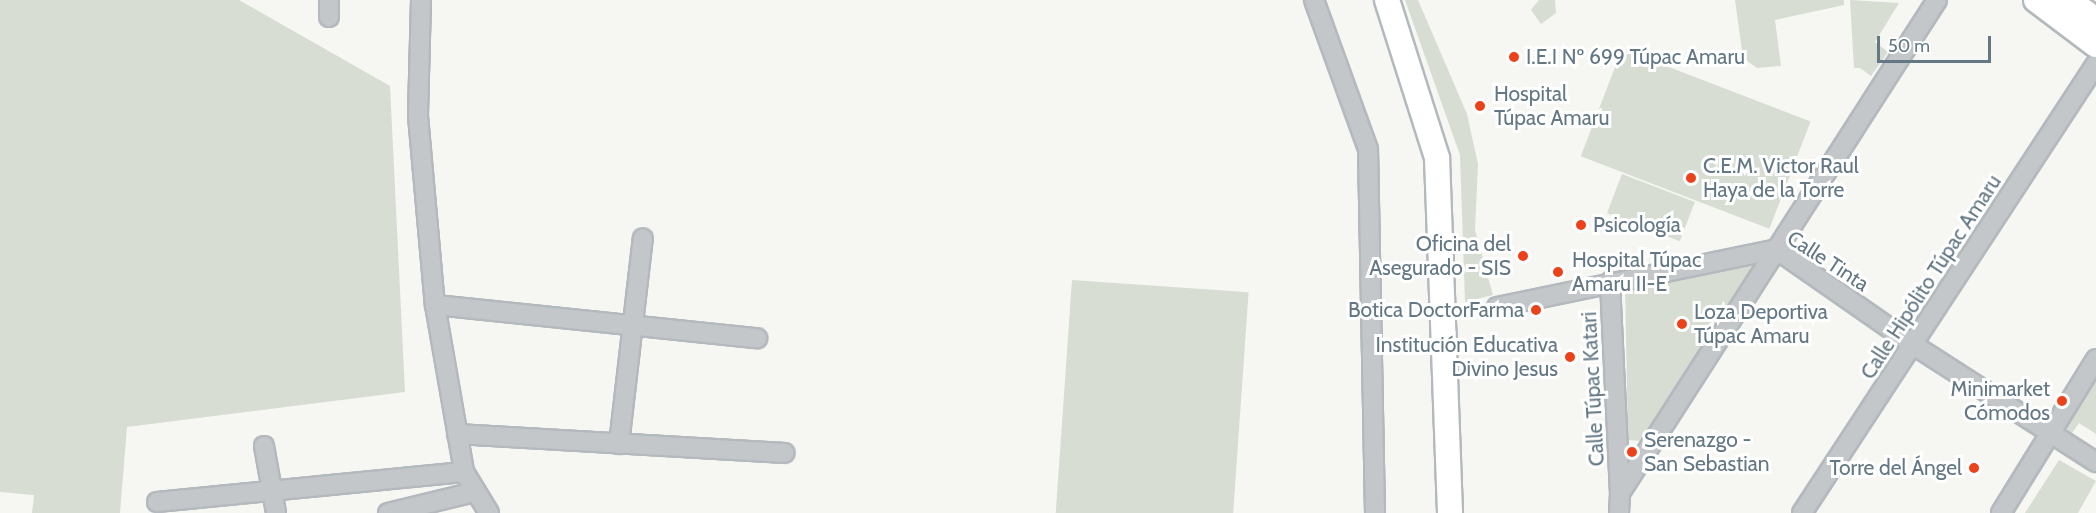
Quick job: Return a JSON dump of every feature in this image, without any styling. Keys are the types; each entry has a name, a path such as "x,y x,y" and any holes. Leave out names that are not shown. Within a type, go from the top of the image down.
{"main road":[{"path":"1387,0 1437,158 1450,513"},
{"path":"2036,0 2096,45"},
{"path":"2066,0 2096,22"}],"street":[{"path":"421,0 418,116 435,305 464,472 489,513"},
{"path":"1314,0 1368,149 1376,513"},
{"path":"1620,493 1937,0"},
{"name":"Calle Hipólito Túpac Amaru","path":"1802,513 1915,346 2096,64"},
{"path":"619,444 643,237"},
{"name":"Calle Tinta","path":"1497,307 1776,249 1915,346 2096,462"},
{"name":"Calle Túpac Katari","path":"1610,282 1620,513"},
{"path":"435,305 757,338"},
{"path":"2001,513 2096,358"},
{"path":"457,434 784,453"},
{"path":"264,446 276,513"},
{"path":"157,502 464,472"},
{"path":"388,513 475,492"}],"shaded area":[{"path":"0,0 239,0 390,86 405,392 127,427 120,513 32,513 34,495 0,492"},
{"path":"1405,0 1418,0 1467,114 1478,164 1475,230 1493,295 1465,302 1460,155"},
{"path":"1539,0 1555,0 1556,13 1541,24 1531,10"},
{"path":"1735,0 1844,0 1844,5 1775,20 1781,66 1757,68 1743,58"},
{"path":"1850,0 1899,3 1875,42 1888,52 1871,76 1860,68 1854,68"},
{"path":"1622,49 1811,121 1769,229 1581,156"},
{"path":"1622,174 1695,202 1680,241 1607,213"},
{"path":"1768,255 1641,441 1628,440 1625,284"},
{"path":"1072,280 1249,292 1233,513 1056,513"},
{"path":"2096,369 2096,434 2079,423 2072,433 2060,425"},
{"path":"2059,460 2096,481 2078,513 2025,513"}],"place":[{"name":"I.E.I Nº 699 Túpac Amaru","path":"1514,57"},
{"name":"Hospital Túpac Amaru","path":"1480,106"},
{"name":"C.E.M. Victor Raul Haya de la Torre","path":"1691,178"},
{"name":"Psicología","path":"1581,225"},
{"name":"Oficina del Asegurado - SIS","path":"1523,256"},
{"name":"Hospital Túpac Amaru II-E","path":"1558,272"},
{"name":"Botica DoctorFarma","path":"1536,310"},
{"name":"Loza Deportiva Túpac Amaru","path":"1682,324"},
{"name":"Institución Educativa Divino Jesus","path":"1570,357"},
{"name":"Minimarket Cómodos","path":"2062,401"},
{"name":"Serenazgo - San Sebastian","path":"1632,452"},
{"name":"Torre del Ángel","path":"1974,468"}]}
